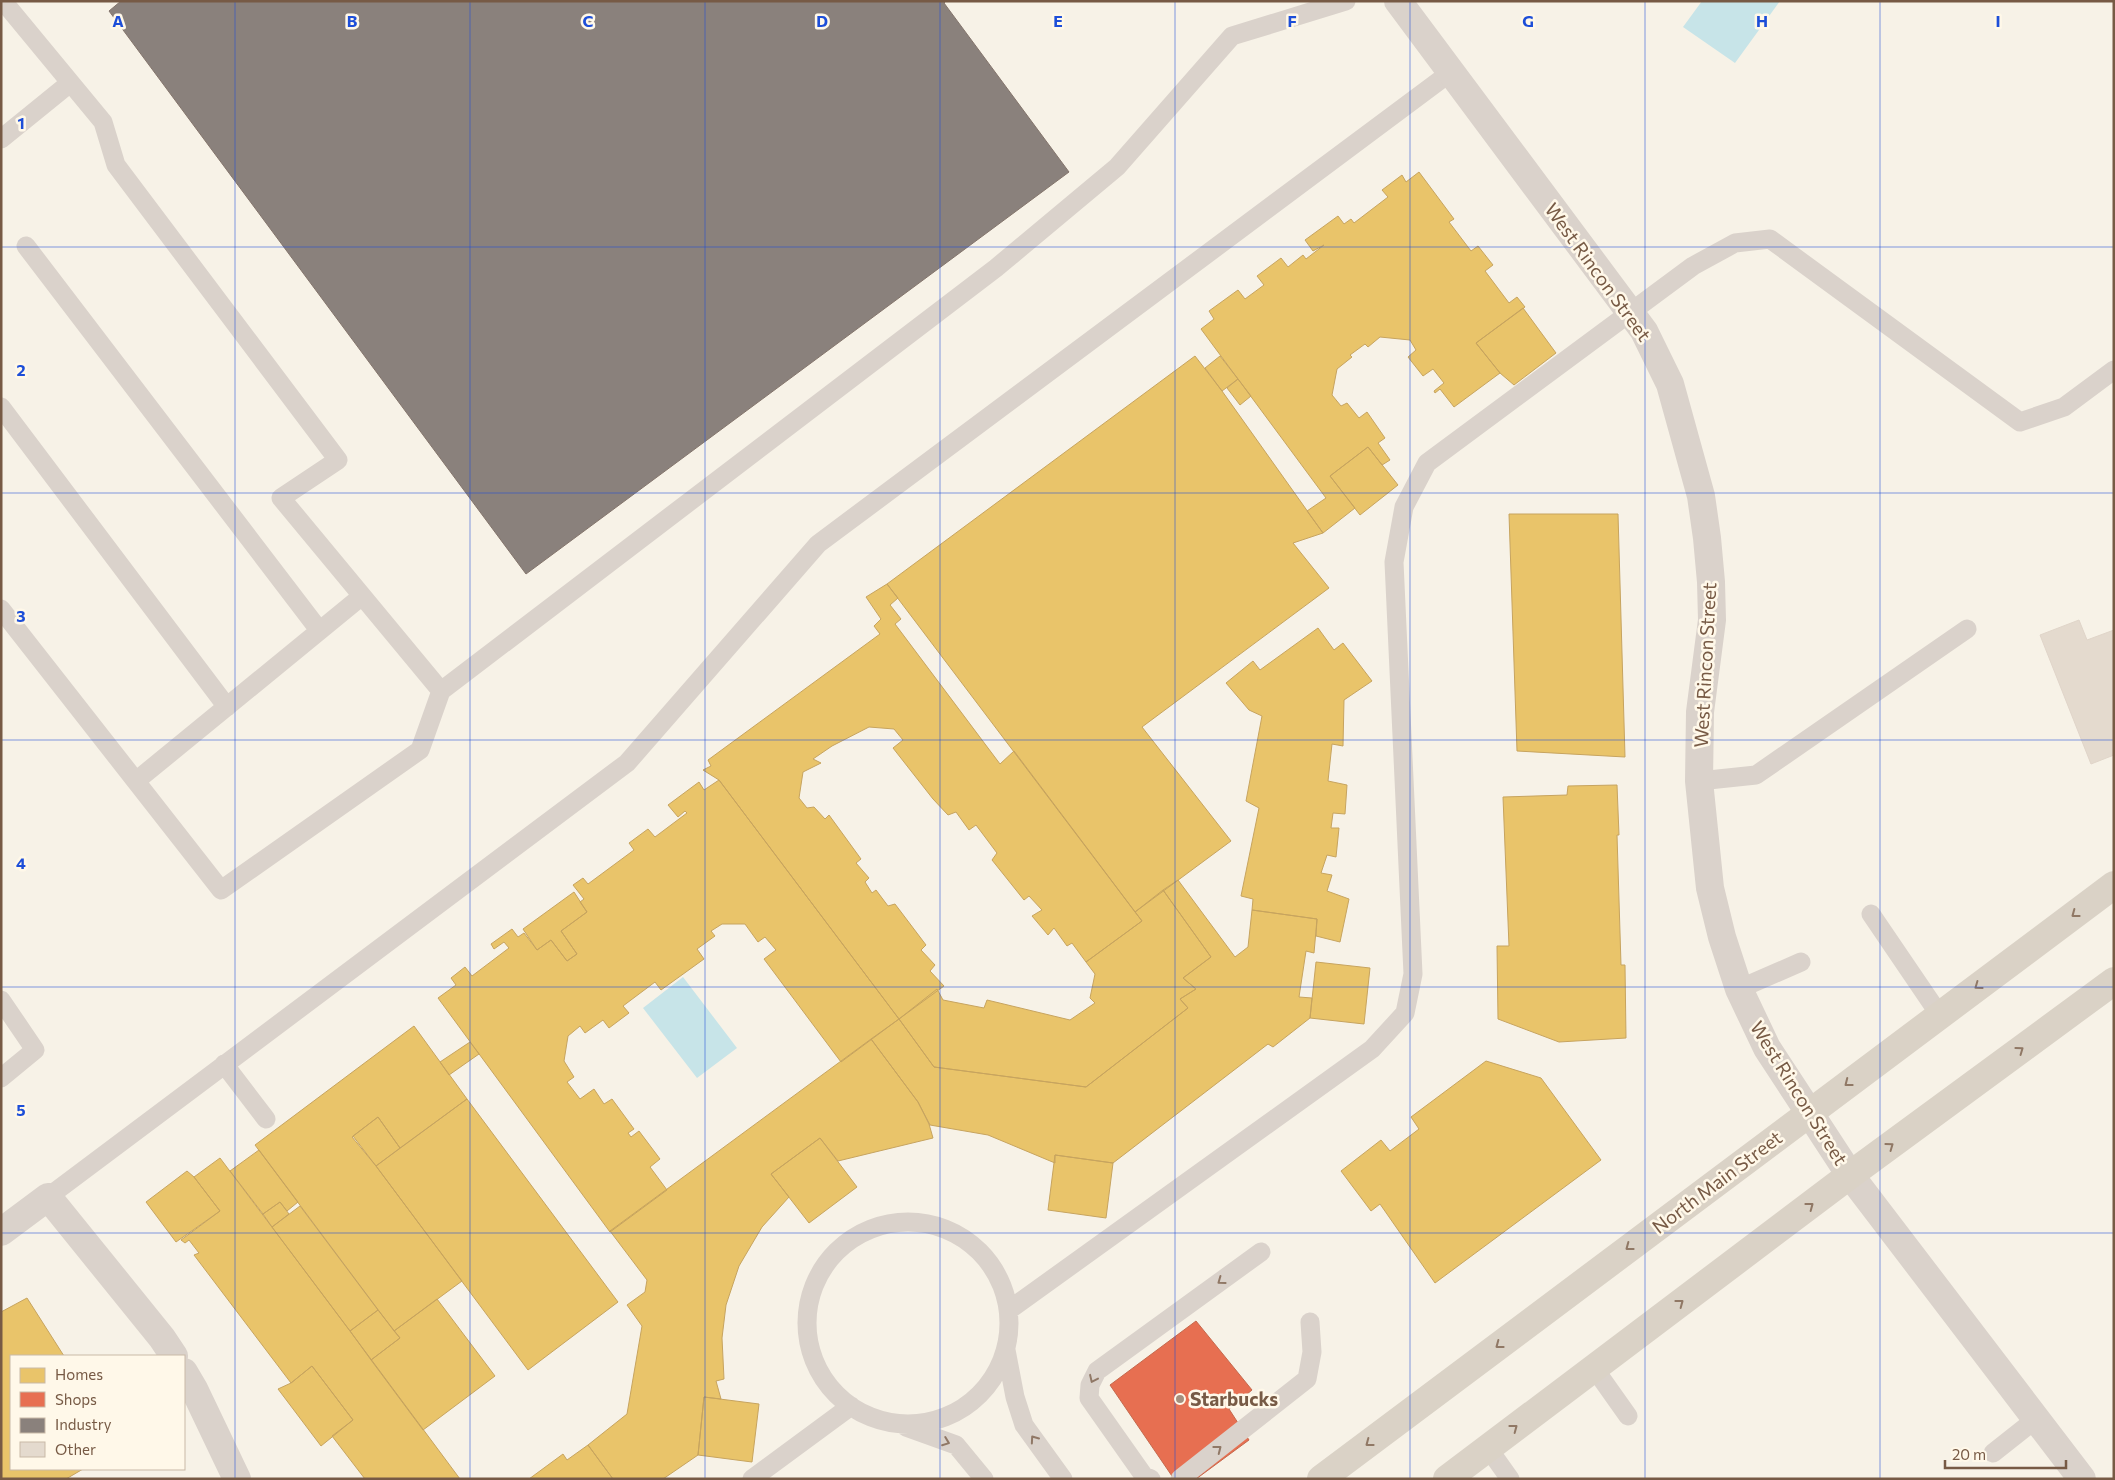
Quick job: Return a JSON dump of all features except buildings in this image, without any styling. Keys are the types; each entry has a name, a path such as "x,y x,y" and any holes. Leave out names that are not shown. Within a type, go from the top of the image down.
{"main road":[{"name":"North Main Street","path":"1321,1479 1939,1014 2114,885"},
{"path":"1447,1479 1850,1175 2114,981"}],"street":[{"name":"West Rincon Street","path":"1398,1 1644,331 1670,384 1702,504 1711,582 1712,620 1700,712 1699,781 1710,888 1722,937 1739,990 1767,1048 1850,1175 2082,1479"},
{"path":"1,1232 48,1197 162,1338 173,1355"},
{"path":"185,1374 194,1388 237,1479"}],"lane":[{"path":"3,1 103,122 116,165 338,460 281,498 441,691"},
{"path":"1,609 220,890 420,750 441,691 996,268 1117,167 1232,36 1346,1"},
{"path":"48,1197 628,763 818,544 1451,72"},
{"path":"1,139 70,84"},
{"path":"1009,1310 1372,1049 1405,1012 1413,974 1394,562 1404,506 1427,463 1693,266 1735,243 1770,238 2020,422 2064,407 2114,370"},
{"path":"26,246 319,630"},
{"path":"1,407 226,707"},
{"path":"136,781 362,596"},
{"path":"1699,781 1756,776 1967,630"},
{"path":"1871,914 1939,1014"},
{"path":"1739,990 1801,962"},
{"path":"1,1000 35,1050 1,1078"},
{"path":"224,1064 266,1119"},
{"path":"900,1424 924,1424 946,1417 967,1406 984,1390 998,1371 1010,1330 1009,1310 1000,1278 980,1251 952,1231 920,1222 887,1223 855,1236 830,1258 813,1287 807,1320 811,1353 826,1383 851,1406 874,1419 900,1424 956,1445 984,1479"},
{"path":"1151,1479 1144,1476 1089,1398 1090,1385 1097,1371 1261,1252"},
{"path":"1180,1479 1307,1379 1312,1352 1310,1322"},
{"path":"1006,1349 1015,1397 1024,1425 1063,1479"},
{"path":"1594,1368 1628,1416"},
{"path":"752,1479 851,1406"},
{"path":"1993,1453 2036,1418"},
{"path":"1488,1448 1510,1479"}],"water":[{"path":"1702,1 1780,1 1735,63 1683,27"},
{"path":"683,977 737,1048 697,1078 643,1008"}],"place":[{"name":"Starbucks","path":"1180,1399"}]}
